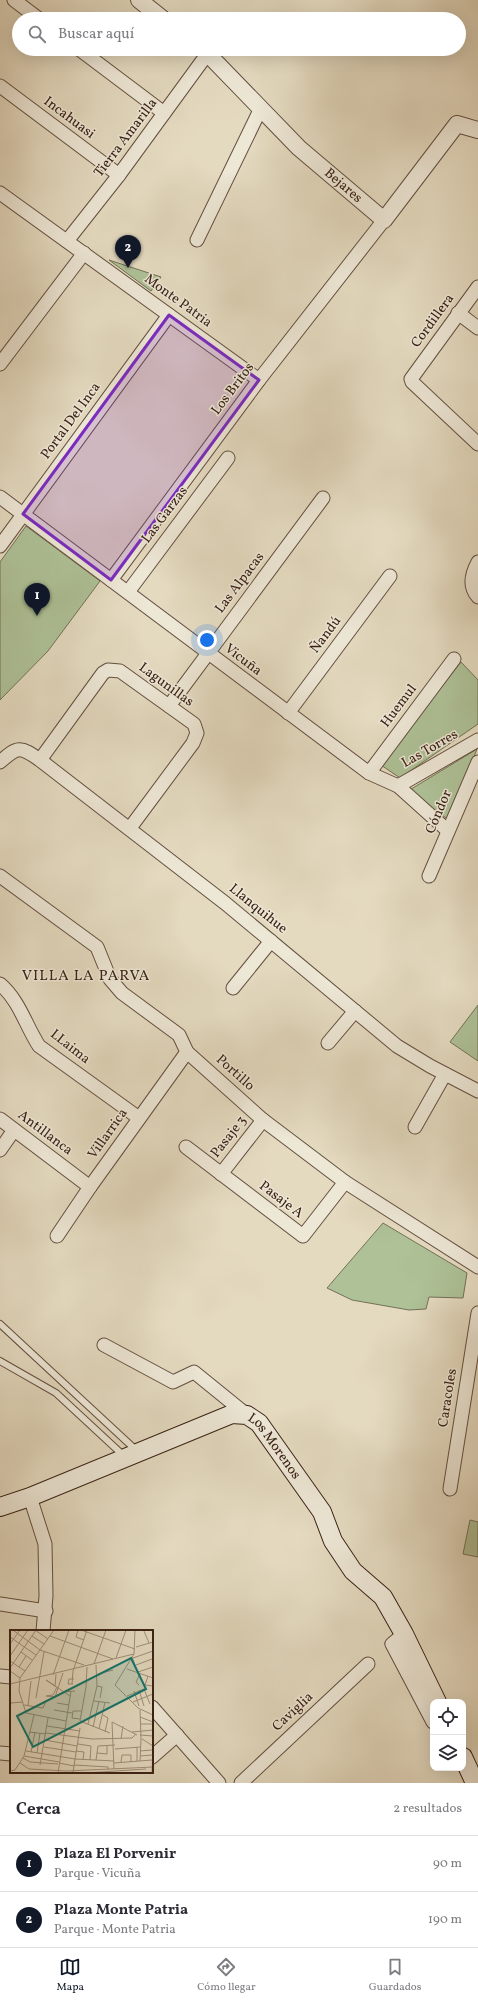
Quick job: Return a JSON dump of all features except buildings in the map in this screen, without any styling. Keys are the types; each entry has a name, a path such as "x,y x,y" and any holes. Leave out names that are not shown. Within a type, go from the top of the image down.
{"main road":[{"name":"Los Morenos","path":"0,1507 30,1497 133,1456 232,1414 247,1415 259,1423 322,1512 333,1541 353,1571 383,1597 398,1639 435,1699"},
{"path":"466,1763 475,1783"}],"street":[{"path":"14,0 30,12"},
{"path":"138,0 154,12"},
{"path":"88,56 164,113"},
{"name":"Tierra Amarilla","path":"67,241 119,175 164,113 202,56"},
{"name":"Bejares","path":"210,56 299,148 384,220"},
{"name":"Incahuasi","path":"0,86 119,175"},
{"path":"197,240 260,108"},
{"path":"384,220 457,124 478,130"},
{"name":"Monte Patria","path":"0,193 259,380"},
{"name":"Los Britos","path":"111,580 259,380 384,220"},
{"path":"0,364 84,253"},
{"name":"Cordillera","path":"478,287 413,375 412,382 478,444"},
{"path":"458,313 478,328"},
{"name":"Portal Del Inca","path":"0,546 169,314"},
{"name":"Las Garzas","path":"128,592 228,458"},
{"name":"Vicuña","path":"0,497 369,773 398,786 448,831"},
{"name":"Las Alpacas","path":"169,706 323,498"},
{"path":"478,562 472,573 472,584 478,597"},
{"name":"Ñandú","path":"288,713 390,576"},
{"name":"Huemul","path":"369,773 454,659"},
{"name":"Lagunillas","path":"40,760 103,673 108,670 120,671 194,724 197,733 192,743 130,828"},
{"name":"Las Torres","path":"398,786 478,740"},
{"name":"Llanquihue","path":"0,762 12,752 19,749 26,750 130,828 271,941 397,1046 478,1091"},
{"name":"Cóndor","path":"429,876 478,762"},
{"name":"Portillo","path":"0,876 97,947 110,979 122,993 179,1035 187,1052 263,1120 345,1182 478,1267"},
{"path":"233,988 271,941"},
{"name":"LLaima","path":"0,984 13,997 39,1046 139,1118"},
{"path":"328,1043 355,1011"},
{"name":"Villarrica","path":"57,1236 90,1187 187,1052"},
{"path":"415,1127 445,1074"},
{"name":"Antillanca","path":"0,1120 90,1187"},
{"name":"Pasaje 3","path":"221,1174 263,1120"},
{"path":"0,1150 14,1130"},
{"name":"Pasaje A","path":"186,1147 303,1236 345,1182"},
{"name":"Caracoles","path":"450,1489 478,1313"},
{"path":"104,1345 173,1382 194,1372 247,1415"},
{"path":"30,1497 44,1544 46,1611 43,1630"},
{"path":"0,1604 46,1611"},
{"name":"Los Morenos","path":"398,1639 430,1715"},
{"name":"Caviglia","path":"242,1782 368,1664"},
{"path":"0,1676 10,1677"},
{"path":"153,1707 219,1783"},
{"path":"153,1756 177,1735"},
{"path":"0,1753 10,1754"},
{"path":"242,1782 256,1783"}],"lane":[{"path":"0,1324 133,1456"},
{"path":"0,1361 56,1393 133,1456"}],"highlighted area":[{"path":"169,315 259,380 111,580 23,514"}],"green space":[{"path":"109,260 161,277 151,291"},
{"path":"26,526 100,581 48,651 0,700 0,562"},
{"path":"461,662 478,680 478,724 400,778 381,765"},
{"path":"477,749 449,820 408,791"},
{"path":"478,1005 478,1061 450,1042"},
{"path":"383,1223 467,1273 463,1298 429,1297 426,1309 409,1310 352,1300 327,1288"},
{"path":"470,1520 478,1522 478,1557 463,1554"}],"place":[{"name":"Plaza Monte Patria","path":"128,268"},
{"name":"Plaza El Porvenir","path":"37,616"}],"district":[{"name":"VILLA LA PARVA","path":"86,976"}]}
